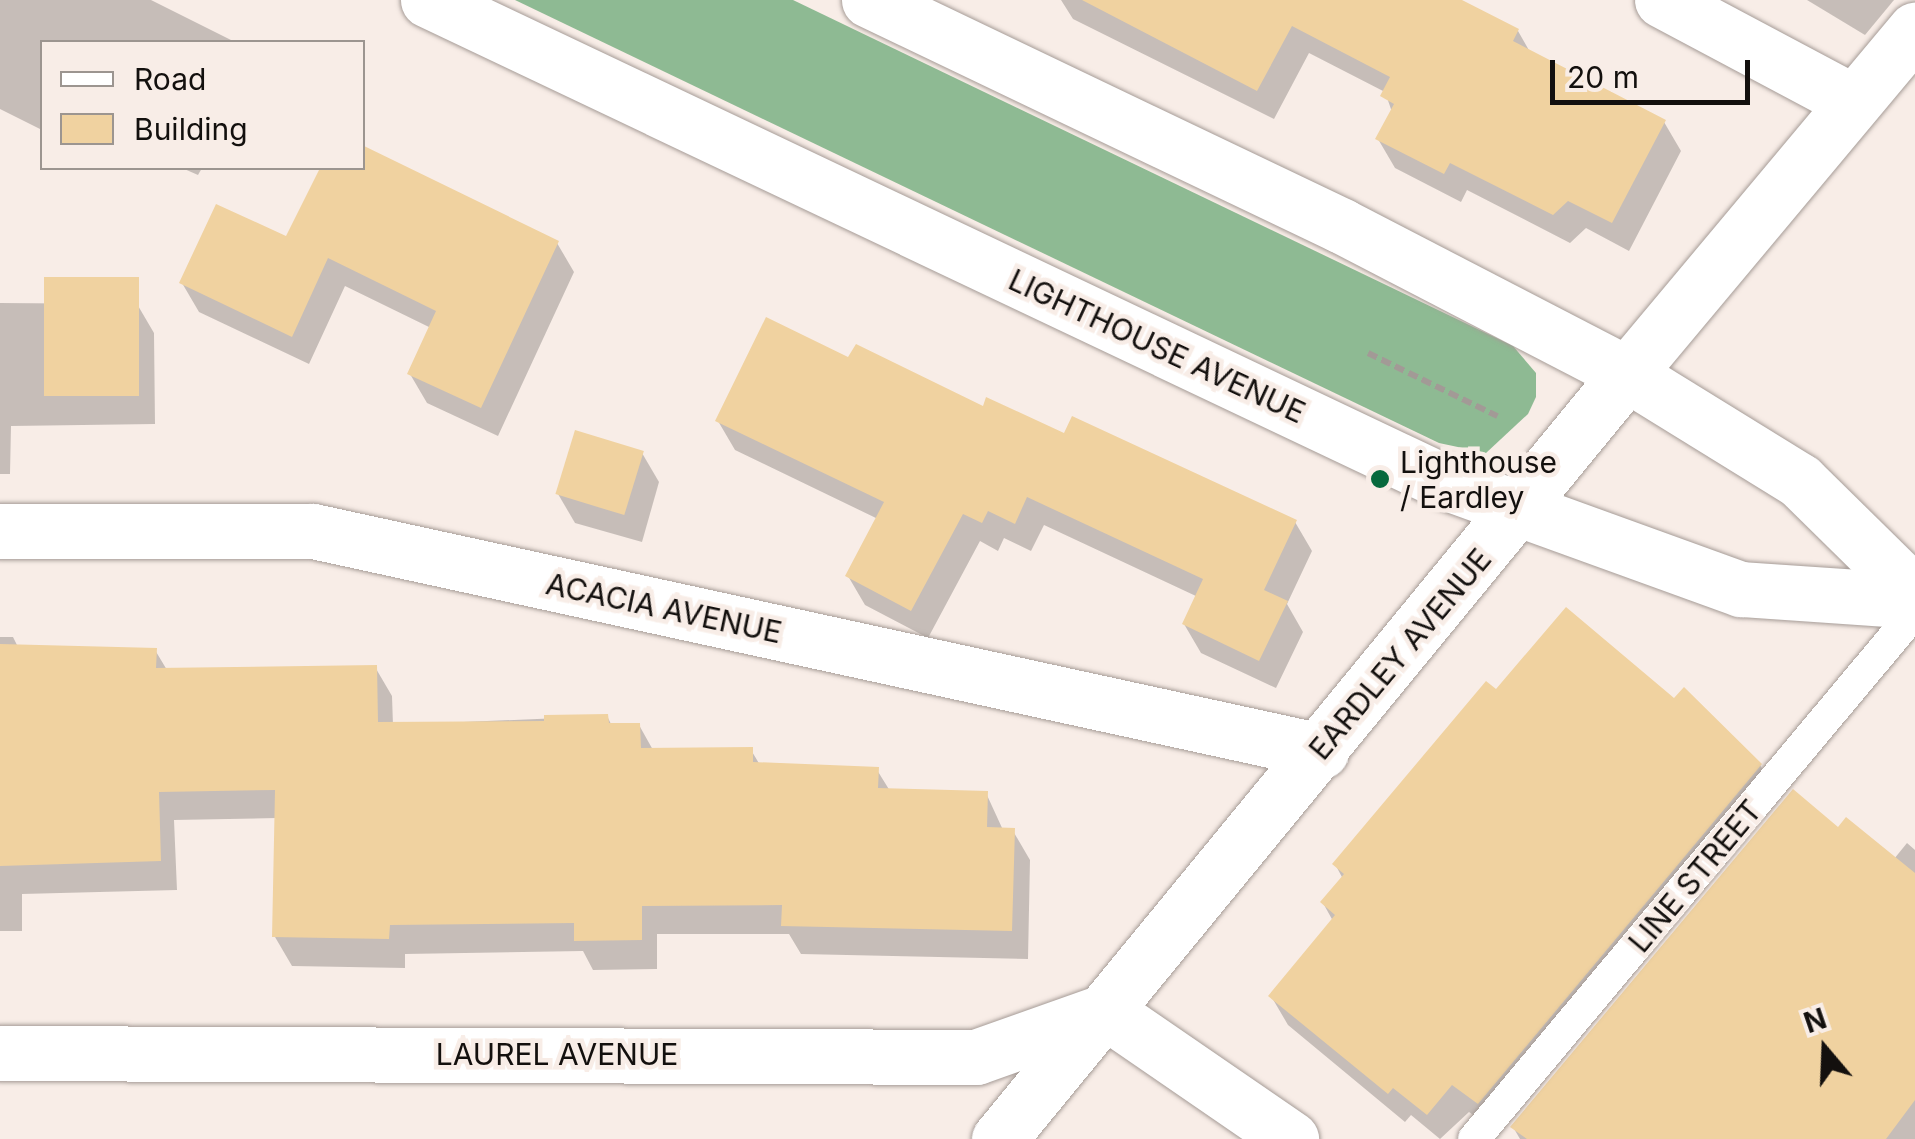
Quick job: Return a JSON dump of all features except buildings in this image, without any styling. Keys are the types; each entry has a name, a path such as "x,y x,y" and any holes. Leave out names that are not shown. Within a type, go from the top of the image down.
{"main road":[{"name":"LIGHTHOUSE AVENUE","path":"428,0 1442,481 1740,589 1915,601"},
{"path":"869,0 1360,235 1627,374 1800,480 1915,594"},
{"path":"1662,0 1852,100"},
{"name":"EARDLEY AVENUE","path":"999,1139 1852,100 1915,29"},
{"name":"ACACIA AVENUE","path":"0,531 313,531 1320,751"},
{"path":"1105,1011 1290,1139"},
{"name":"LAUREL AVENUE","path":"0,1053 976,1057 1105,1011"}],"lane":[{"name":"LINE STREET","path":"1474,1139 1915,612"}],"path":[{"path":"1368,352 1497,416"}],"green space":[{"path":"515,0 793,0 1513,346 1536,373 1536,397 1528,414 1486,453 1439,443"}],"place":[{"name":"Lighthouse / Eardley","path":"1380,479"}]}
